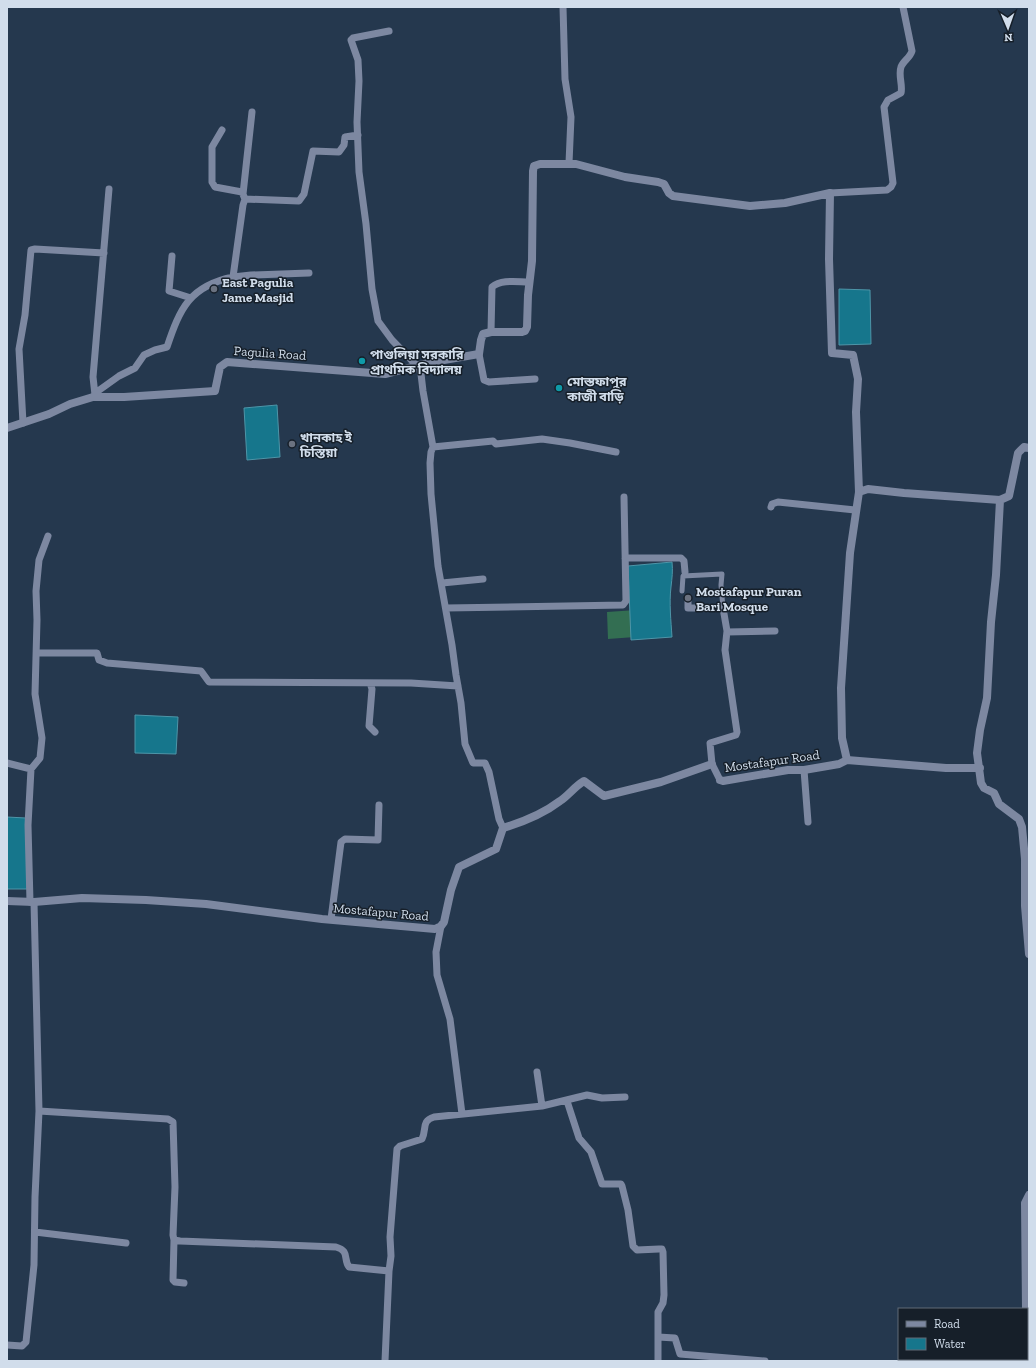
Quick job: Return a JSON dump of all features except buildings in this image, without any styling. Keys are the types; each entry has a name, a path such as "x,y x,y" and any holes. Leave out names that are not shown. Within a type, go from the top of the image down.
{"street":[{"path":"563,7 562,29 565,79 571,117 568,163"},
{"path":"535,379 489,382 484,380 479,354 483,334 491,332 525,331 527,327 529,282 532,261 534,166 540,164 568,163 625,177 658,182 664,184 669,193 673,196 750,206 785,203 830,193 887,190 893,183 884,107 888,100 901,93 901,65 911,55 912,51 903,7"},
{"path":"389,31 353,38 351,40 358,60 359,172 372,288 378,321 392,340 417,366 421,374 433,447 430,463 432,508 438,566 461,702 465,744 473,763 485,763 489,772 499,819 503,828"},
{"path":"233,277 244,197 252,112"},
{"path":"222,130 212,147 212,182 215,187 242,192 244,197"},
{"path":"244,197 289,202 299,201 304,194 313,151 339,152 344,145 345,137 358,135"},
{"path":"94,396 93,377 109,189"},
{"path":"830,193 829,259 832,353 853,355 858,379 856,412 858,492 850,553 841,688 842,738 847,760 946,768 980,768"},
{"path":"23,423 19,349 25,315 31,250 104,253"},
{"path":"172,256 169,291 191,298"},
{"name":"Pagulia Road","path":"7,428 50,414 70,404 94,396 119,376 135,368 144,355 167,347 179,314 191,298 209,284 233,277 251,275 309,273"},
{"path":"491,332 492,287 497,283 504,282 529,282"},
{"path":"417,366 479,354"},
{"name":"Pagulia Road","path":"94,396 124,397 215,391 220,367 227,362 385,374 417,366"},
{"path":"433,447 484,441 493,441 496,444 542,439 616,452"},
{"path":"858,492 868,489 911,494 1000,500 1009,496 1018,453 1024,447 1029,448"},
{"path":"446,608 623,605 626,601 624,497"},
{"path":"1000,500 987,698 977,753 981,783 984,788 994,793 999,804 1019,819 1022,827 1025,859 1025,906 1029,954"},
{"path":"771,507 772,504 778,502 855,510"},
{"path":"7,1345 22,1346 26,1342 34,1265 39,1111 28,826 31,769 40,758 42,738 35,694 37,653 37,583 39,560 48,536"},
{"path":"625,558 681,558 684,561 685,572"},
{"path":"682,591 683,576 722,574 720,585 727,632 725,650 737,732 736,735 710,743 712,764"},
{"path":"442,583 483,579"},
{"path":"688,599 688,608 723,608"},
{"path":"727,632 775,631"},
{"path":"37,653 97,652 99,660 107,663 201,671 209,682 411,683 458,686"},
{"path":"370,683 372,689 369,726 376,732"},
{"name":"Mostafapur Road","path":"7,900 32,902 82,898 206,904 331,919 435,929 441,926 444,922 451,890 459,867 496,849 503,828 519,823 548,810 584,781 604,796 662,782 712,764 720,780 723,781 788,770 804,770 839,764 847,760"},
{"path":"7,763 31,769"},
{"path":"804,770 808,822"},
{"path":"331,919 341,842 345,839 378,840 379,805"},
{"path":"441,926 436,952 437,975 450,1019 462,1114"},
{"path":"537,1072 542,1106"},
{"path":"385,1361 391,1256 390,1237 397,1149 400,1146 422,1138 424,1135 425,1123 434,1117 542,1106 587,1095 602,1098 625,1097"},
{"path":"567,1101 579,1138 591,1152 602,1184 621,1184 622,1186 628,1210 634,1249 662,1249 664,1295 663,1303 658,1312 658,1361"},
{"path":"39,1111 168,1119 173,1122 175,1187 173,1280 175,1282 184,1283"},
{"path":"1026,1308 1025,1203 1029,1195"},
{"path":"35,1232 126,1243"},
{"path":"174,1240 336,1247 342,1248 345,1252 347,1266 349,1267 389,1271"},
{"path":"1028,1334 1029,1350"},
{"path":"658,1337 675,1338 680,1354 765,1361"}],"green space":[{"path":"636,610 635,637 608,639 607,612"}],"water":[{"path":"839,289 870,290 871,344 839,345"},
{"path":"277,405 280,457 247,460 244,408"},
{"path":"672,562 670,612 672,637 631,640 628,566"},
{"path":"135,715 178,717 176,754 135,753"},
{"path":"7,817 26,818 27,889 7,889"}],"place":[{"name":"East Pagulia Jame Masjid","path":"214,289"},
{"name":"পাগুলিয়া সরকারি প্রাথমিক বিদ্যালয়","path":"362,361"},
{"name":"মোস্তফাপুর কাজী বাড়ি","path":"559,388"},
{"name":"খানকাহ ই চিস্তিয়া","path":"292,444"},
{"name":"Mostafapur Puran Bari Mosque","path":"688,598"}]}
